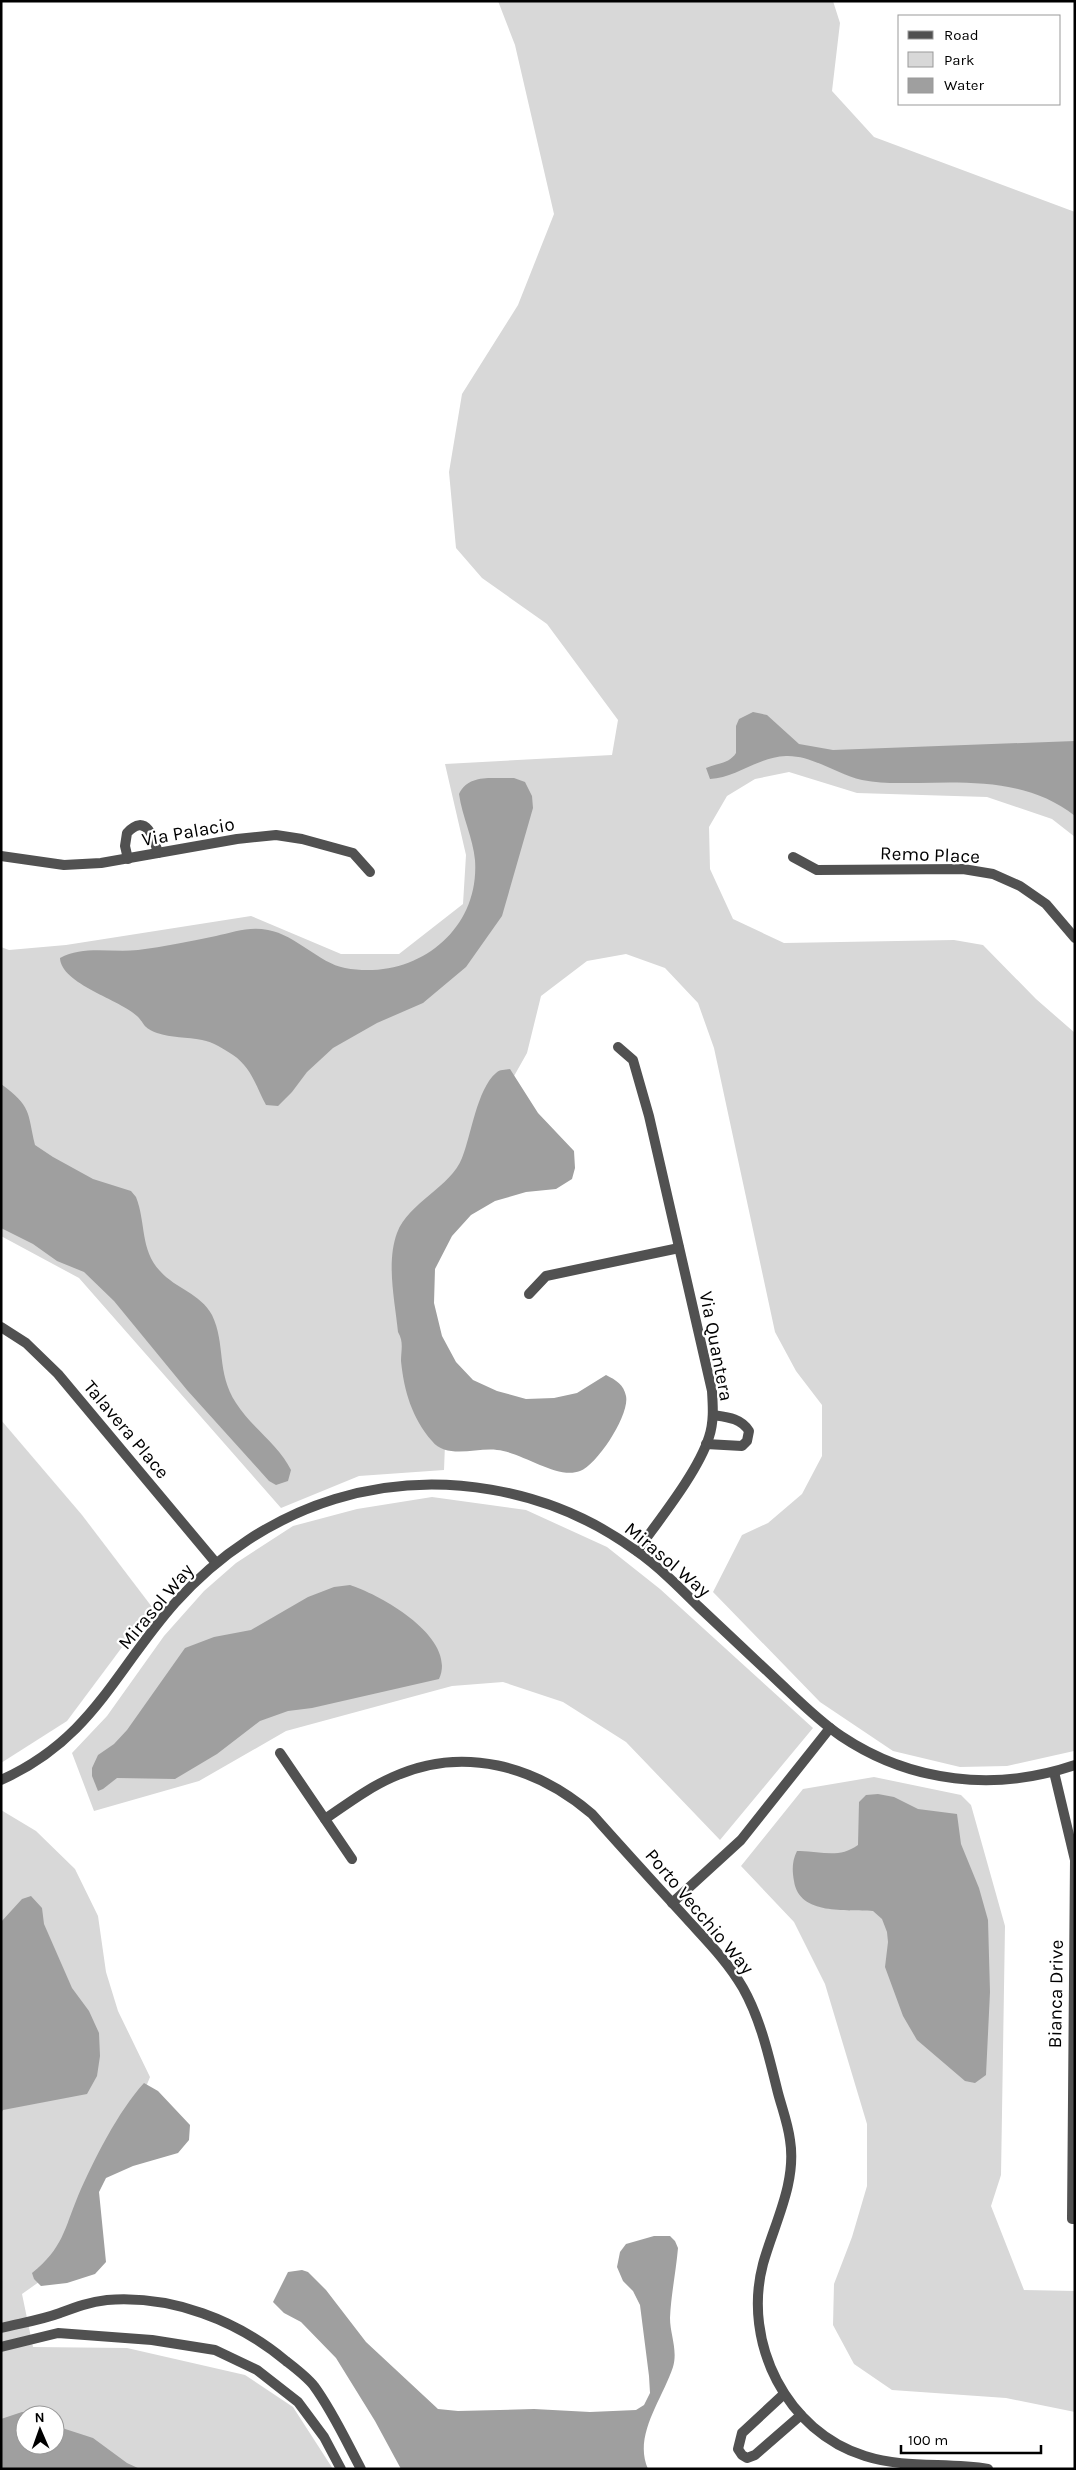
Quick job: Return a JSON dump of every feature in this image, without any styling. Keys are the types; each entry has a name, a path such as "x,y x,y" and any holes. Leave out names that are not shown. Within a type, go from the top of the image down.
{"street":[{"path":"128,859 127,833 136,827 147,828 152,831 158,853"},
{"name":"Via Palacio","path":"1,856 64,865 101,863 276,835 302,839 353,853 370,872"},
{"name":"Remo Place","path":"794,857 817,870 963,868 993,874 1020,886 1046,904 1075,938"},
{"name":"Via Quantera","path":"618,1047 633,1060 649,1116 712,1391 713,1415 706,1444 699,1460 637,1551"},
{"path":"529,1294 546,1276 679,1248"},
{"name":"Talavera Place","path":"1,1327 26,1343 58,1374 216,1563"},
{"path":"706,1444 742,1446 747,1441 749,1431 745,1424 730,1417 713,1415"},
{"name":"Mirasol Way","path":"1,1780 47,1754 84,1722 174,1605 216,1563 265,1529 314,1506 359,1493 413,1485 472,1486 525,1497 576,1515 618,1538 660,1570 830,1728 880,1758 922,1773 966,1780 1011,1780 1054,1772 1075,1765"},
{"path":"672,1903 752,1828 830,1728"},
{"path":"280,1753 352,1859"},
{"name":"Porto Vecchio Way","path":"325,1819 372,1788 412,1770 456,1762 486,1764 515,1769 552,1784 592,1814 720,1956 742,1986 755,2012 790,2139 790,2178 763,2266 757,2312 769,2365 784,2394 801,2416 819,2432 841,2447 866,2456 917,2465 964,2465 988,2469"},
{"name":"Bianca Drive","path":"1054,1772 1075,1860 1073,2219"},
{"path":"1,2328 59,2313 80,2304 106,2300 167,2304 205,2313 247,2333 272,2349 313,2385 338,2424 361,2469"},
{"path":"1,2347 58,2333 152,2340 215,2350 257,2370 298,2402 324,2437 341,2469"},
{"path":"784,2394 742,2433 738,2449 742,2455 747,2458 755,2456 801,2416"}],"green space":[{"path":"498,1 833,1 840,23 832,91 874,137 1075,212 1075,837 1052,819 987,797 857,793 789,772 755,779 727,796 709,827 710,869 733,919 784,943 954,940 983,945 1036,999 1075,1033 1074,1751 1007,1766 960,1767 893,1751 820,1702 713,1592 742,1535 768,1523 802,1494 822,1456 822,1405 796,1371 775,1332 714,1048 698,1003 665,968 626,954 587,961 541,996 527,1053 432,1222 420,1323 446,1419 444,1470 359,1476 281,1508 79,1278 1,1236 1,947 9,950 66,945 251,916 341,954 399,954 463,904 466,855 445,764 612,755 618,720 547,624 482,578 456,548 449,472 462,394 518,305 554,214 515,45"},
{"path":"1,1420 82,1515 152,1607 67,1721 1,1763"},
{"path":"432,1497 526,1510 607,1547 660,1589 813,1728 720,1840 626,1742 563,1702 503,1682 452,1686 286,1731 199,1781 94,1811 72,1753 107,1716 164,1636 204,1591 236,1563 293,1526 357,1509"},
{"path":"874,1777 961,1795 971,1805 1005,1926 1001,2175 991,2206 1024,2290 1075,2291 1075,2412 1006,2398 892,2390 854,2364 833,2325 834,2284 852,2237 867,2186 867,2124 825,1984 794,1922 741,1866 803,1789"},
{"path":"1,1810 36,1831 75,1869 98,1916 106,1972 118,2011 150,2077 135,2114 53,2272 22,2294 33,2347 127,2348 245,2375 293,2407 333,2469 1,2469"}],"water":[{"path":"753,712 767,715 799,744 833,750 1075,741 1075,816 1057,804 1020,789 980,784 890,783 862,780 796,756 776,757 720,778 710,779 706,768 733,757 736,753 736,726 739,719"},
{"path":"482,778 514,778 525,782 532,796 533,808 502,916 466,967 423,1003 377,1023 333,1048 307,1072 292,1092 278,1106 266,1105 245,1066 230,1053 206,1041 168,1036 152,1031 129,1010 81,984 70,976 63,967 60,958 79,952 148,949 255,929 268,930 288,937 326,961 345,968 371,970 395,967 418,959 438,946 454,929 466,909 474,886 474,852 459,794 463,787 475,780"},
{"path":"510,1069 538,1113 574,1151 575,1168 572,1179 556,1189 526,1192 495,1201 471,1215 452,1236 435,1269 434,1303 442,1336 456,1362 473,1380 497,1391 526,1399 554,1398 577,1393 606,1375 621,1386 625,1392 626,1404 618,1426 604,1449 587,1467 571,1473 550,1469 517,1455 497,1450 454,1451 438,1447 425,1432 414,1413 402,1372 402,1343 398,1332 393,1295 392,1269 392,1257 397,1233 411,1212 449,1178 457,1168 465,1149 479,1101 489,1080 501,1070"},
{"path":"1,1084 18,1098 27,1110 35,1145 93,1179 131,1191 136,1197 149,1254 166,1277 201,1301 212,1315 219,1337 223,1369 230,1392 242,1412 286,1461 291,1470 288,1481 276,1485 269,1481 187,1390 114,1301 84,1272 57,1261 33,1244 1,1228"},
{"path":"350,1585 364,1590 397,1608 427,1634 437,1648 442,1664 439,1679 312,1708 288,1711 260,1721 217,1754 175,1779 117,1778 98,1791 92,1776 92,1768 98,1755 114,1744 127,1730 185,1648 214,1637 251,1630 308,1597 334,1587"},
{"path":"878,1794 894,1797 918,1809 957,1814 961,1844 979,1888 988,1920 990,1992 986,2075 975,2083 965,2081 917,2040 903,2016 885,1967 888,1942 887,1932 882,1919 873,1911 838,1910 814,1905 805,1900 798,1892 794,1881 794,1858 797,1851 835,1853 850,1850 858,1845 859,1802 866,1795"},
{"path":"31,1896 42,1908 44,1924 72,1988 89,2011 99,2033 100,2056 97,2076 87,2094 3,2110 1,2113 1,1922 22,1899"},
{"path":"144,2083 158,2091 190,2125 189,2140 178,2153 133,2166 106,2178 99,2192 106,2262 95,2274 67,2283 41,2286 34,2279 32,2273 56,2247 99,2152 125,2107"},
{"path":"654,2236 670,2236 678,2248 670,2318 674,2361 646,2431 644,2456 648,2469 401,2469 375,2421 336,2358 301,2322 284,2313 273,2302 288,2272 302,2270 308,2272 326,2290 366,2342 438,2409 458,2411 534,2409 590,2412 636,2410 644,2405 650,2393 640,2305 633,2291 623,2281 617,2267 620,2252 626,2244"},
{"path":"15,2414 15,2455 65,2455 65,2429 93,2438 127,2463 140,2469 1,2469 1,2419"}]}
